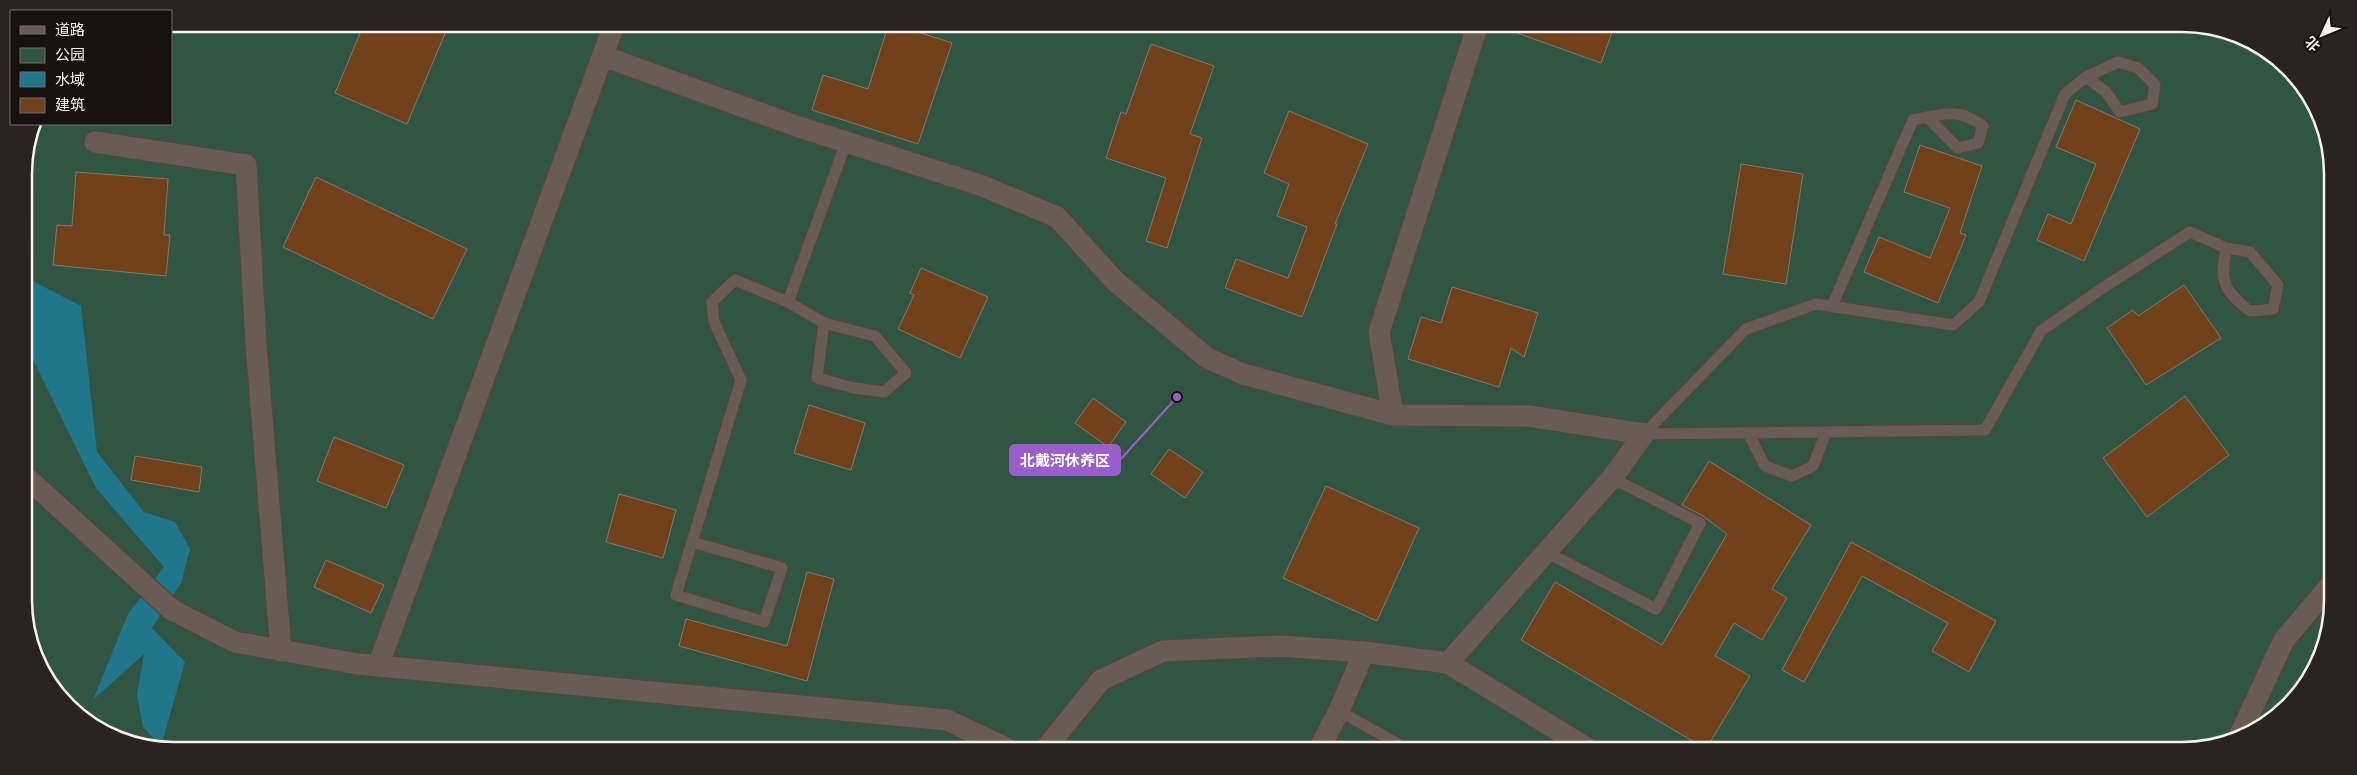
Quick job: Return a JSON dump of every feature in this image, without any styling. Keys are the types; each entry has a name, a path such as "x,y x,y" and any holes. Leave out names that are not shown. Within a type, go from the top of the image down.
{"street":[{"path":"378,666 612,32"},
{"path":"1393,415 1379,332 1475,32"},
{"path":"603,56 796,126 980,185 1057,217 1115,281 1207,358 1243,374 1393,415 1528,416 1644,434 1612,478 1448,663"},
{"path":"95,142 246,165 256,344 281,651"},
{"path":"33,483 172,610 235,642 378,666 947,720 993,742"},
{"path":"2241,730 2284,640 2324,593"},
{"path":"1051,742 1102,680 1163,651 1280,646 1364,652 1448,663 1577,742"},
{"path":"1322,742 1340,711 1364,652"}],"lane":[{"path":"1644,434 1746,329 1816,304 1953,326 1979,302 2065,94 2086,77 2118,62 2138,68 2155,85 2152,104 2120,112 2106,92 2086,77"},
{"path":"1832,306 1913,120 1927,117 1947,113 1970,117 1983,126 1978,143 1958,148 1927,117"},
{"path":"788,302 846,142"},
{"path":"1644,434 1985,430 2041,331 2100,289 2190,232 2226,248 2250,252 2278,285 2273,309 2250,311 2231,296 2222,272 2226,248"},
{"path":"692,542 782,568 764,622 676,595 692,542 741,380 714,322 712,302 736,280 788,302 824,323 875,336 906,373 884,392 854,388 817,378 824,323"},
{"path":"1748,433 1765,466 1792,476 1813,466 1826,432"},
{"path":"1546,552 1656,609 1700,523 1612,478"},
{"path":"1340,711 1395,742"}],"green space":[{"path":"172,32 175,32 2182,32 2219,37 2237,43 2254,52 2283,74 2301,96 2310,112 2322,147 2324,165 2324,600 2320,637 2310,663 2301,679 2276,707 2261,719 2237,732 2219,738 2192,742 175,742 138,738 120,732 103,723 74,701 56,679 47,663 35,628 33,610 33,165 37,138 41,125 172,125"}],"water":[{"path":"33,281 81,306 97,452 144,512 175,522 190,549 181,583 152,628 185,662 162,741 156,741 143,727 137,695 144,654 93,700 128,614 164,567 96,488 33,359"}],"building":[{"path":"361,32 446,32 407,124 335,93"},
{"path":"886,32 918,32 952,43 918,144 812,110 823,75 868,89"},
{"path":"1514,32 1612,32 1601,63"},
{"path":"1151,44 1214,66 1190,134 1202,138 1167,248 1146,241 1166,178 1106,158 1121,112 1126,114"},
{"path":"2076,100 2140,129 2084,261 2037,240 2048,214 2071,224 2096,164 2056,147"},
{"path":"1289,111 1368,144 1335,224 1337,224 1302,317 1225,288 1236,259 1288,278 1307,227 1277,216 1289,184 1264,173"},
{"path":"1920,145 1982,166 1960,233 1966,235 1938,303 1864,272 1879,237 1930,258 1950,208 1904,192"},
{"path":"1741,164 1803,174 1786,284 1723,274"},
{"path":"76,172 168,179 164,235 170,235 166,276 53,265 57,225 72,226"},
{"path":"316,177 467,249 433,319 283,247"},
{"path":"921,268 988,297 960,358 898,329 914,295 910,293"},
{"path":"2184,285 2221,338 2146,385 2107,328 2133,310 2138,316"},
{"path":"1452,287 1538,313 1524,357 1511,348 1499,387 1408,359 1421,317 1441,323"},
{"path":"2185,396 2229,455 2147,517 2103,458"},
{"path":"1093,398 1126,422 1108,447 1075,423"},
{"path":"809,405 865,423 851,470 794,453"},
{"path":"334,437 404,465 386,508 317,481"},
{"path":"1169,449 1203,472 1185,498 1151,474"},
{"path":"135,456 202,467 199,492 131,480"},
{"path":"1709,461 1811,525 1772,589 1787,598 1762,640 1734,623 1715,656 1750,676 1710,742 1694,742 1521,640 1555,582 1662,645 1727,534 1703,516 1682,505"},
{"path":"1326,486 1419,528 1377,621 1283,578"},
{"path":"619,494 676,510 663,558 606,542"},
{"path":"1851,542 1996,621 1969,672 1932,651 1948,623 1862,576 1804,682 1782,670"},
{"path":"326,560 384,585 371,613 314,587"},
{"path":"807,572 834,579 807,681 679,646 686,619 787,646"}],"place":[{"name":"北戴河休养区","path":"1177,397"}]}
